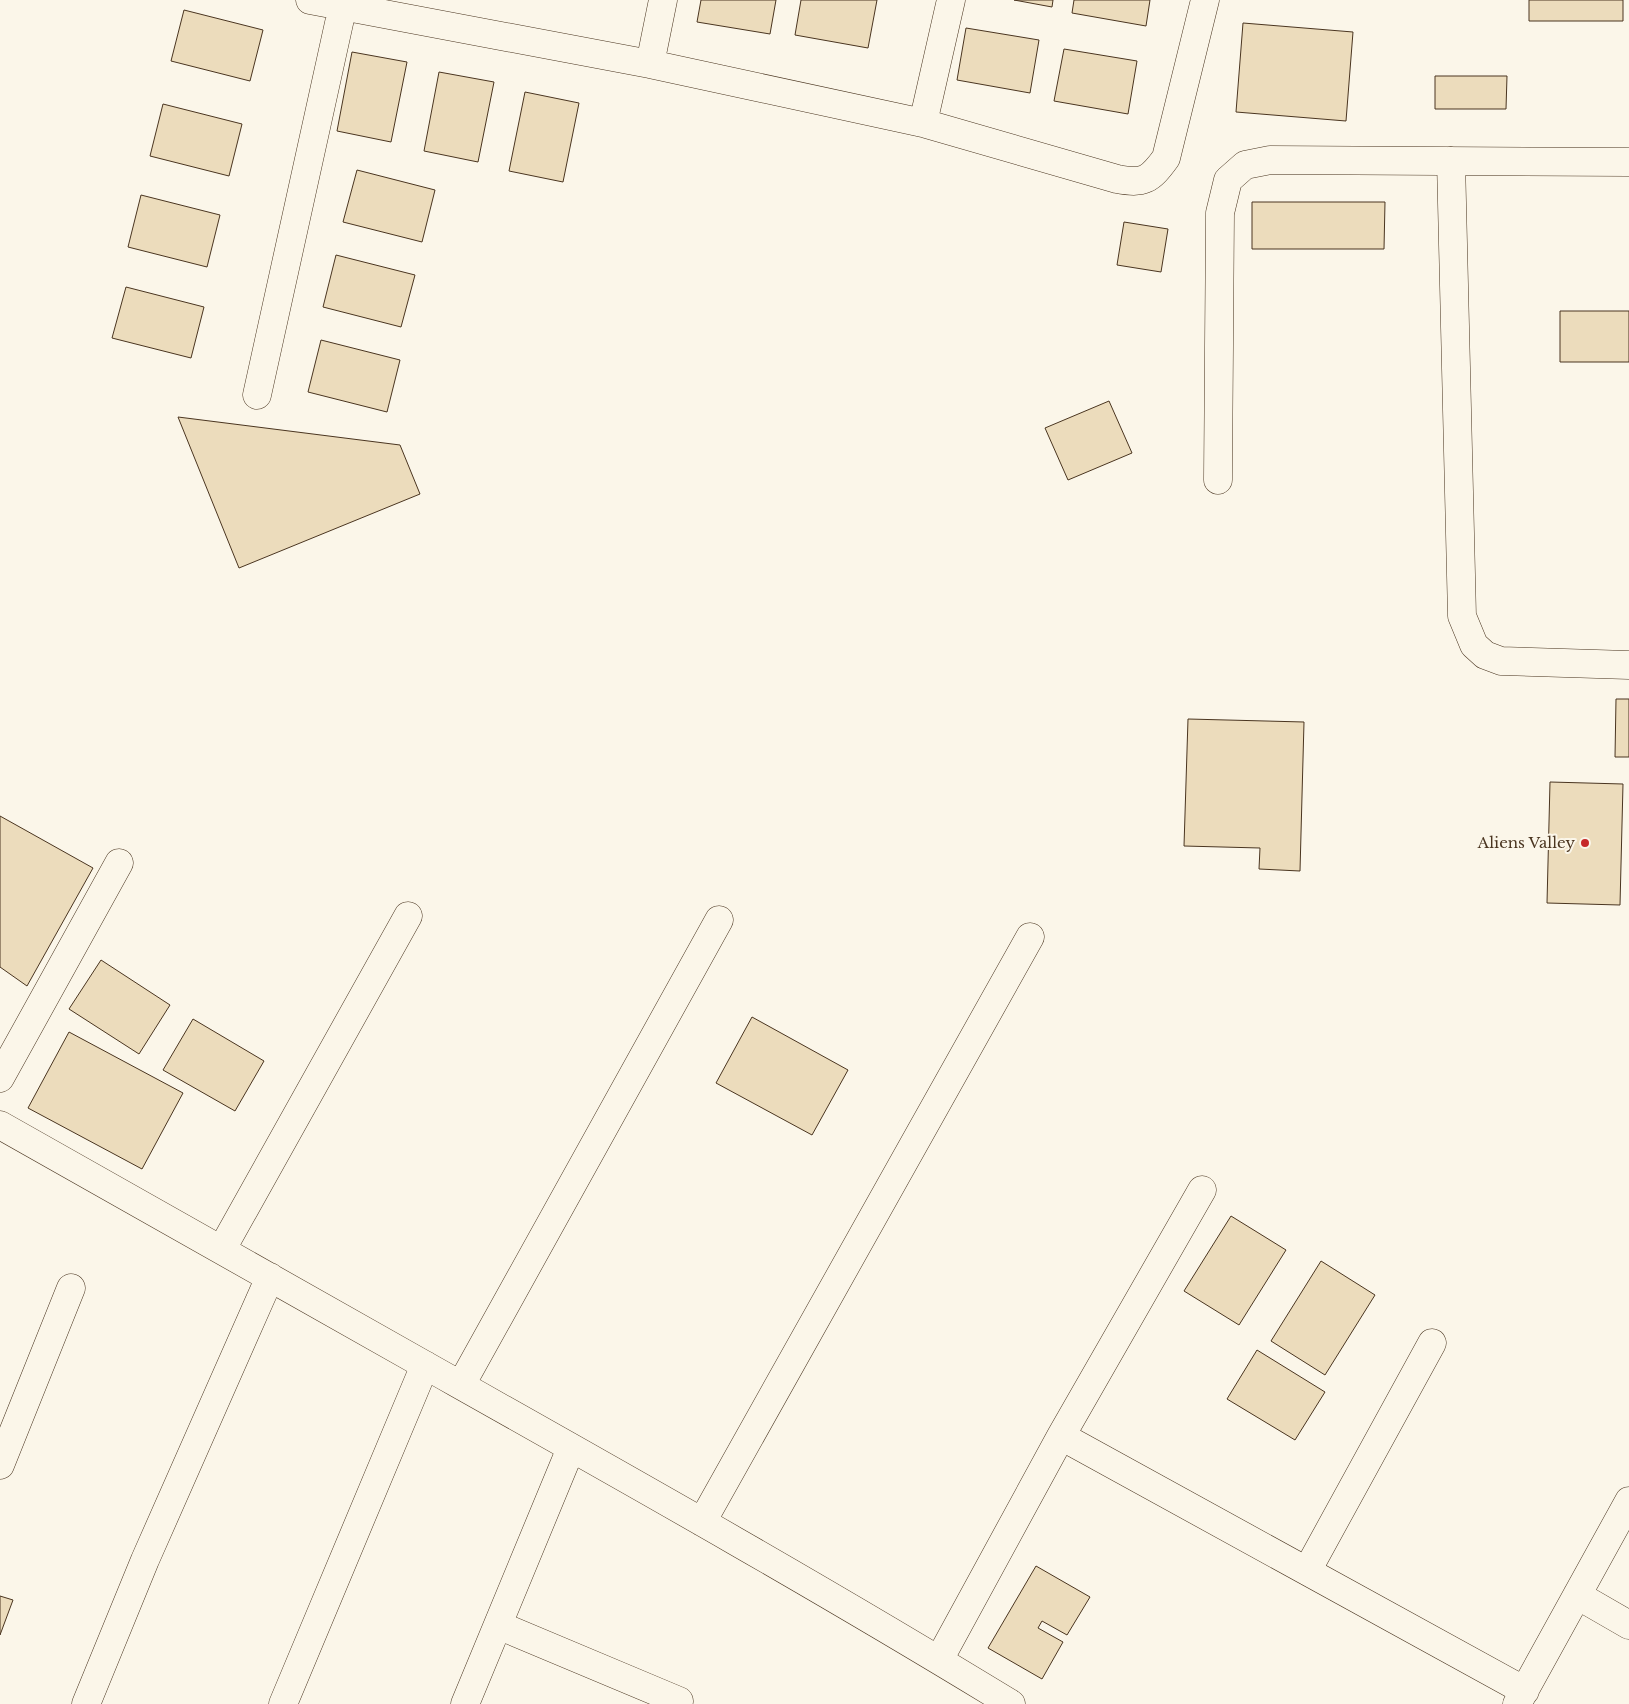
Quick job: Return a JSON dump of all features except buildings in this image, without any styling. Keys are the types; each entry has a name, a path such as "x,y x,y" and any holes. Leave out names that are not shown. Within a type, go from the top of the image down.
{"street":[{"path":"310,0 650,64 923,123 1117,179 1136,182 1155,174 1166,158 1205,0"},
{"path":"650,64 663,0"},
{"path":"923,123 950,0"},
{"path":"257,395 343,5"},
{"path":"1218,480 1220,213 1228,180 1246,165 1270,160 1629,162"},
{"path":"1451,161 1462,616 1474,645 1484,655 1501,661 1629,665"},
{"path":"0,1078 119,863"},
{"path":"222,1249 408,916"},
{"path":"461,1385 719,920"},
{"path":"702,1522 1030,937"},
{"path":"0,1125 702,1522 1011,1704"},
{"path":"939,1660 1061,1436 1202,1190"},
{"path":"86,1704 145,1560 270,1278"},
{"path":"0,1465 71,1288"},
{"path":"1307,1571 1432,1344"},
{"path":"283,1704 425,1365"},
{"path":"1061,1436 1307,1571 1521,1697 1629,1500"},
{"path":"465,1704 571,1448"},
{"path":"1577,1595 1629,1625"},
{"path":"498,1625 679,1701"}],"place":[{"name":"Aliens Valley","path":"1585,843"}]}
